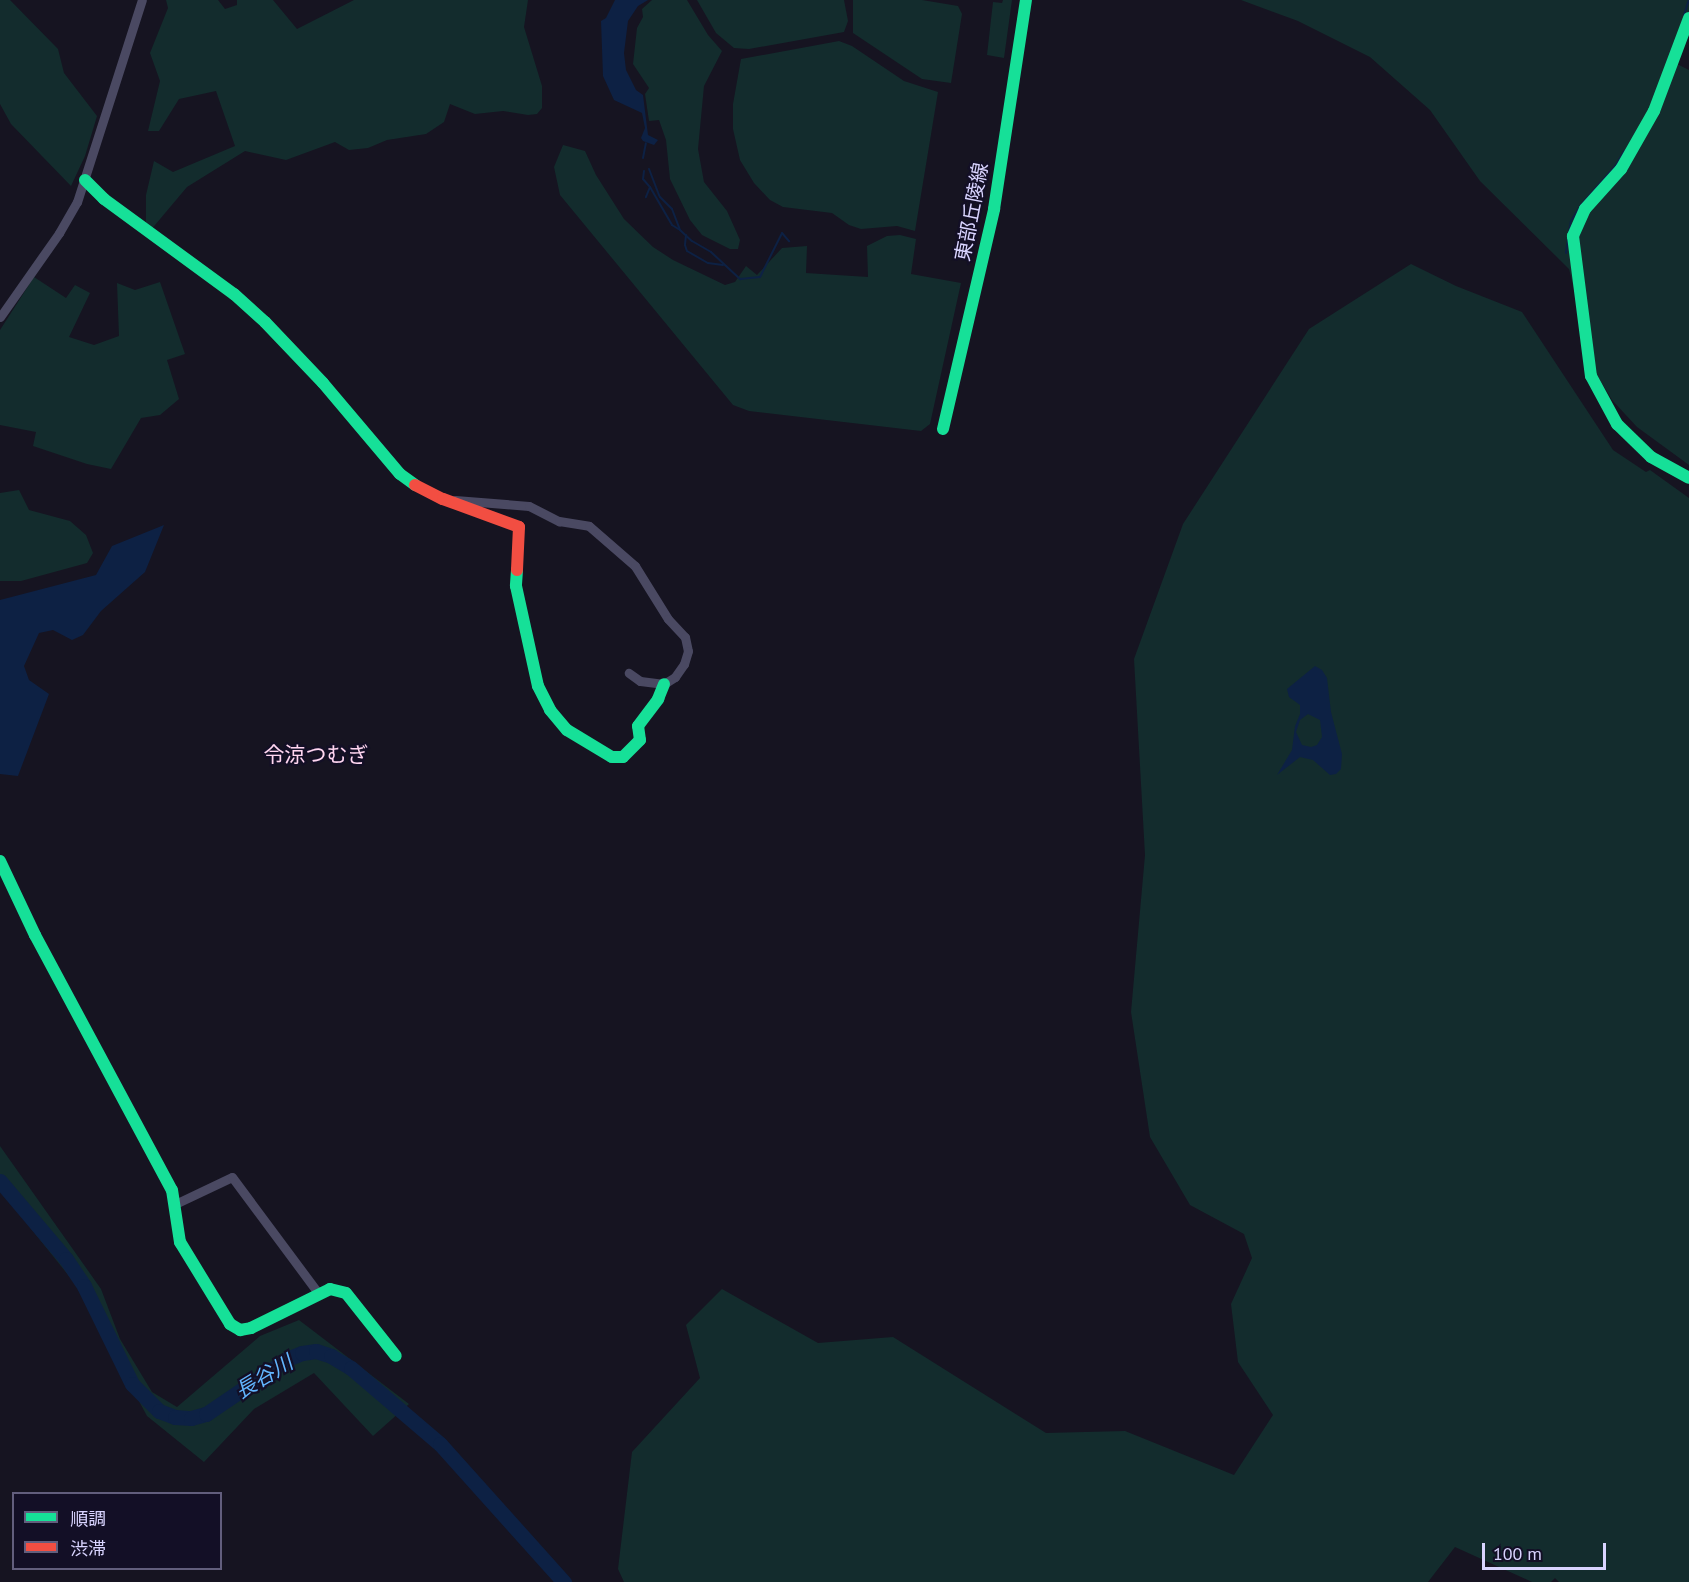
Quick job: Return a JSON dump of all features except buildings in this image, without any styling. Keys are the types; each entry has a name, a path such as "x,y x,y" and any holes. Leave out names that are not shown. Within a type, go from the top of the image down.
{"street":[{"path":"0,317 59,233 77,202 142,0"},
{"name":"東部丘陵線","path":"943,429 994,209 1026,0"},
{"path":"1689,18 1654,111 1621,169 1585,208 1576,223 1573,244 1586,323 1591,376 1617,424 1651,457 1689,478"},
{"path":"85,180 104,199 242,301 323,383 400,474 416,486 443,499 519,527 516,586 528,646 542,694 550,710 567,729 612,757 623,757 640,740 638,726 658,699 664,684 675,677 684,664 688,651 685,637 668,619 634,566 589,526 559,521 529,506 443,499"},
{"path":"628,673 640,681 664,684"},
{"path":"0,861 70,1002 172,1190 180,1242 230,1324 240,1330 251,1328 330,1289 346,1293 396,1356"},
{"path":"173,1205 232,1177 319,1294"}],"green space":[{"path":"0,0 10,0 58,49 64,73 97,116 85,156 71,186 11,124 0,104"},
{"path":"166,0 218,0 225,9 237,5 237,0 273,0 297,29 354,0 528,0 524,27 542,86 542,108 537,114 528,115 503,111 475,114 450,104 444,122 426,134 387,140 368,148 349,150 335,142 286,160 245,151 187,187 150,231 146,226 146,195 154,161 173,172 235,146 216,91 179,99 159,131 148,131 160,81 150,53 168,8"},
{"path":"652,0 687,0 708,35 722,51 704,86 698,149 704,182 727,211 740,240 738,249 730,249 702,235 690,220 670,179 666,140 659,120 649,121 645,94 649,88 633,64 637,28 643,17 642,9"},
{"path":"697,0 844,0 848,21 844,32 749,49 734,48 716,33"},
{"path":"853,0 922,0 958,6 962,14 951,83 922,79 853,33"},
{"path":"1003,0 1012,0 1004,58 987,55 993,2 1002,3"},
{"path":"1241,0 1689,0 1689,15 1677,64 1689,70 1689,465 1637,427 1612,400 1594,370 1569,269 1480,181 1430,110 1370,57 1298,21"},
{"path":"839,41 852,46 904,81 938,92 915,231 897,226 861,229 849,225 832,213 783,207 770,200 754,183 740,160 733,129 733,104 741,59"},
{"path":"563,145 585,151 596,175 624,219 653,247 673,260 725,285 735,282 746,266 757,275 782,248 807,246 806,273 868,277 867,246 887,236 900,235 916,239 911,274 961,283 930,424 921,431 749,411 733,405 560,195 554,167"},
{"path":"1411,264 1456,286 1522,312 1613,450 1646,472 1650,470 1689,498 1689,1582 1559,1582 1555,1578 1551,1582 1532,1582 1455,1547 1428,1582 624,1582 618,1569 632,1452 700,1378 686,1325 722,1289 818,1343 893,1337 1046,1433 1125,1431 1234,1475 1273,1415 1238,1362 1231,1304 1252,1258 1244,1234 1190,1205 1150,1137 1131,1012 1145,855 1134,659 1183,524 1309,329"},
{"path":"34,277 66,298 75,285 90,293 69,337 94,345 119,336 117,283 135,290 160,282 185,354 167,360 179,399 160,415 141,418 111,469 87,464 33,446 36,432 0,425 0,330"},
{"path":"19,490 29,510 70,521 86,535 93,553 87,563 21,581 0,581 0,493"},
{"path":"0,1146 101,1289 120,1339 152,1392 177,1407 260,1336 299,1320 409,1404 373,1436 314,1373 254,1409 204,1462 147,1416 77,1286 0,1190"}],"water":[{"path":"615,0 648,0 638,6 628,21 624,53 626,70 636,90 643,95 648,135 658,140 654,145 641,138 645,128 642,113 614,100 603,76 601,21 606,18"},
{"path":"164,525 145,572 101,611 83,635 72,640 53,630 39,633 24,666 29,680 49,694 18,776 0,774 0,600 96,575 112,546"},
{"path":"1315,666 1322,670 1327,678 1331,712 1342,754 1341,769 1336,774 1330,775 1313,760 1300,757 1277,775 1292,750 1295,726 1300,714 1300,705 1289,697 1287,689","holes":["1308,714 1320,720 1322,737 1317,745 1311,747 1302,745 1296,732 1300,720"]}],"waterway":[{"path":"1684,15 1689,0"},
{"path":"643,158 646,143"},
{"path":"1569,232 1571,221 1581,205 1616,165 1624,151"},
{"path":"649,169 660,197 672,209 680,230 692,241 711,252 740,279 760,277 782,233 789,241"},
{"path":"644,171 643,179 650,187 646,197"},
{"path":"650,187 672,225 680,230"},
{"path":"686,235 687,251 708,263 723,265"},
{"path":"1566,253 1568,238"},
{"name":"長谷川","path":"0,1181 66,1259 84,1286 132,1384 159,1411 175,1417 191,1418 206,1414 287,1359 316,1351 331,1356 351,1368 440,1444 564,1582"}],"traffic: fast":[{"path":"943,429 994,209 1026,0"},
{"path":"1689,18 1654,111 1621,169 1585,209 1573,236 1591,376 1617,424 1651,457 1689,478"},
{"path":"85,180 104,199 234,294 265,322 323,383 400,474 415,485"},
{"path":"517,570 516,586 538,686 550,710 567,730 612,757 623,757 640,740 638,726 658,699 664,684"},
{"path":"0,861 35,935 172,1190 180,1242 230,1324 240,1330 251,1328 330,1289 346,1293 396,1356"}],"traffic: jam":[{"path":"415,485 443,499 519,527 517,570"}],"district":[{"name":"令涼つむぎ","path":"316,755"}]}
